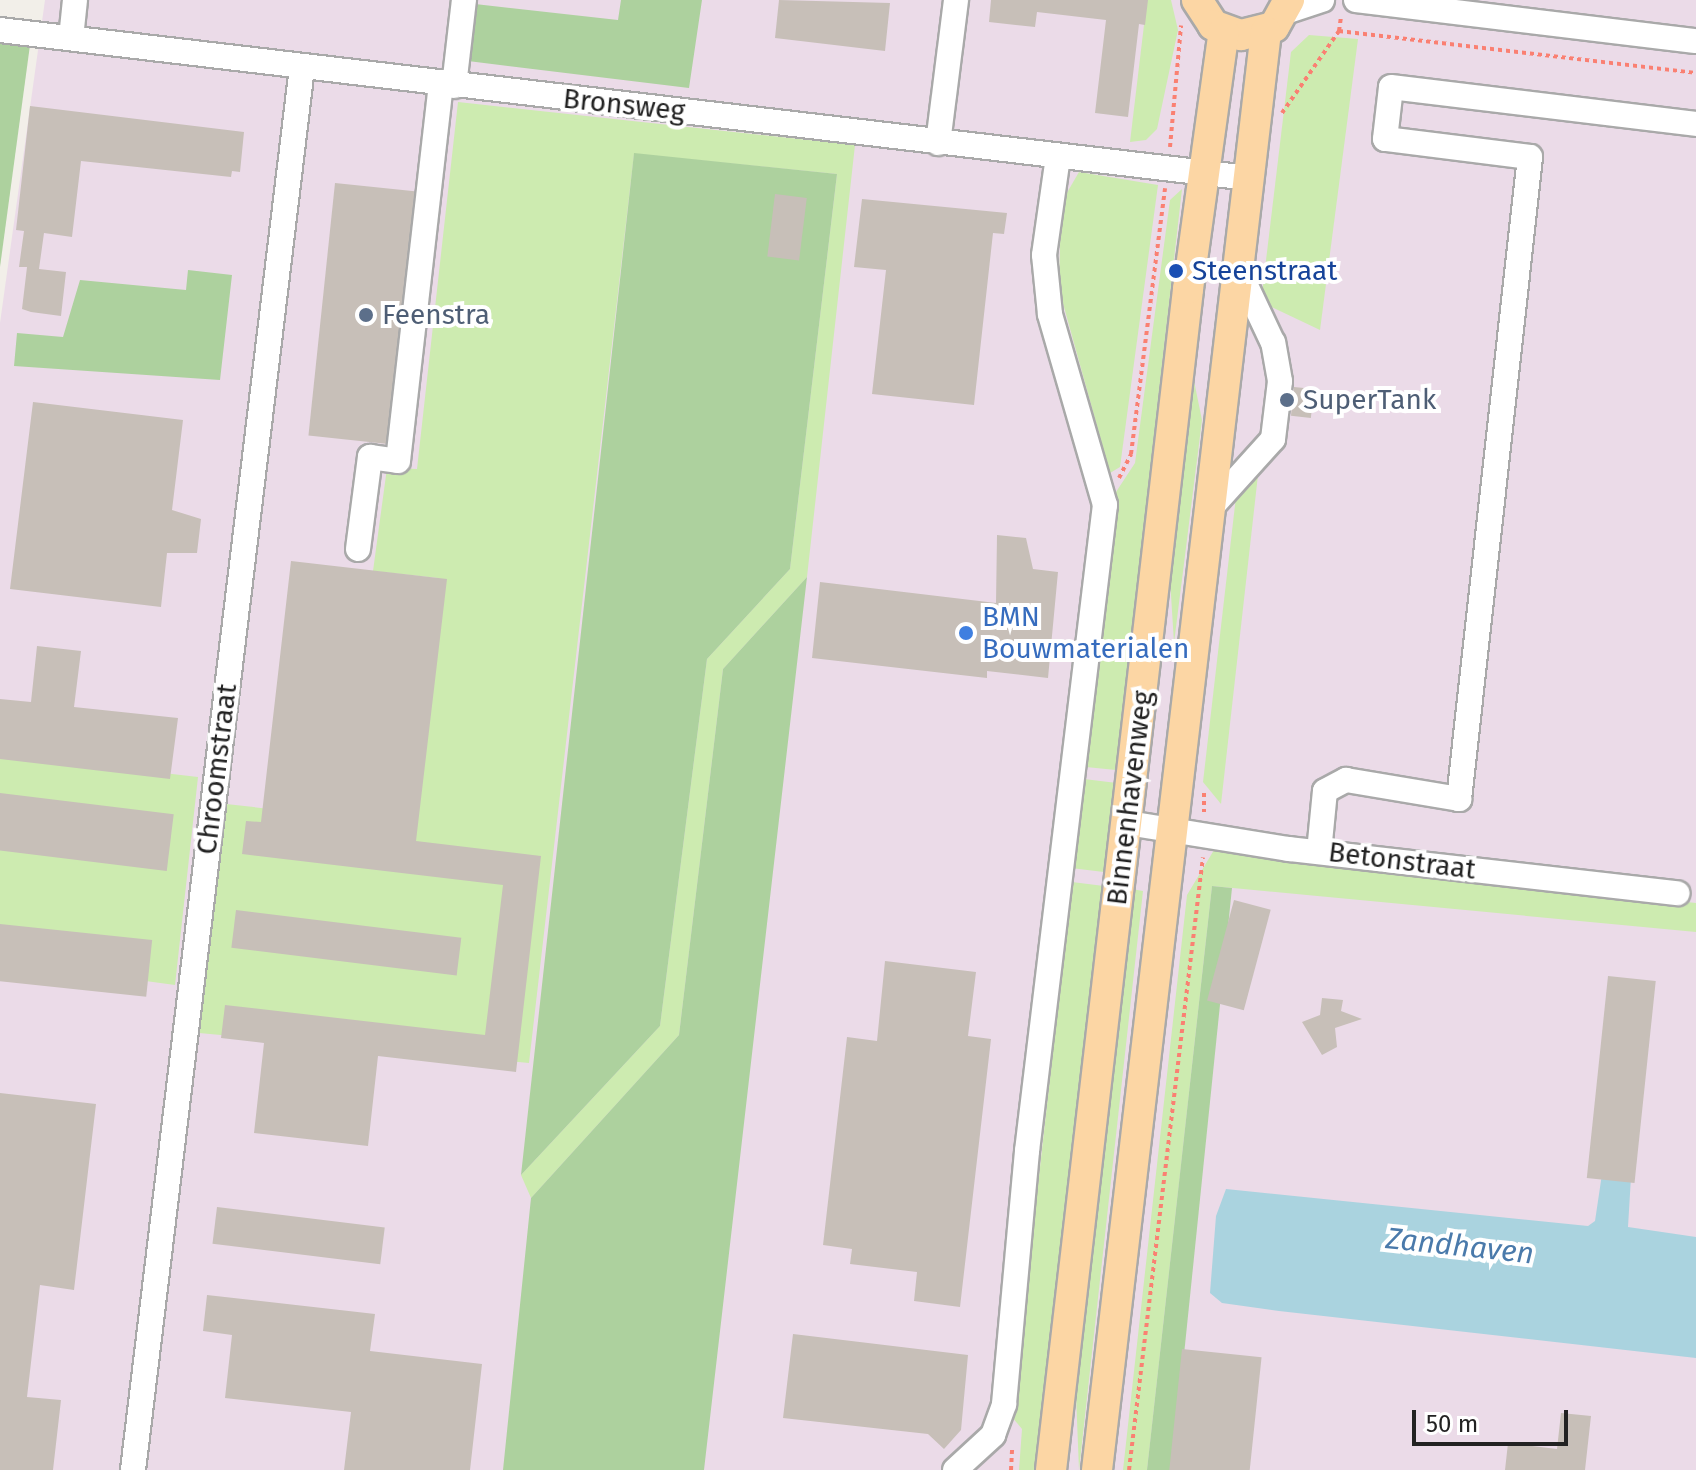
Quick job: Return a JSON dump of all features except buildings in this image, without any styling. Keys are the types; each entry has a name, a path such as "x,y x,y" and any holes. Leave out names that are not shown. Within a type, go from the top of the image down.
{"main road":[{"path":"1188,8 1224,31 1280,15"},
{"name":"Binnenhavenweg","path":"1097,1470 1169,830 1240,273 1249,178 1280,15"},
{"name":"Binnenhavenweg","path":"1051,1470 1202,173 1224,31"}],"street":[{"path":"71,38 75,0"},
{"path":"358,549 370,457 398,461 447,86 464,0"},
{"path":"938,143 956,0"},
{"path":"1280,15 1322,0"},
{"path":"1356,0 1696,41"},
{"name":"Bronsweg","path":"0,30 447,86 1249,178"},
{"name":"Chroomstraat","path":"133,1470 302,67"},
{"path":"1319,852 1325,791 1346,780 1459,799 1530,157 1385,139 1391,87 1696,124"},
{"path":"955,1470 993,1435 1004,1404 1027,1151 1105,505 1050,314 1044,255 1058,157"},
{"path":"1208,511 1273,439 1280,381 1273,343 1240,273"},
{"name":"Betonstraat","path":"1128,823 1319,852 1678,893"}],"path":[{"path":"1105,505 1131,454 1188,8"},
{"path":"1296,87 1339,31 1696,73"},
{"path":"1129,1470 1204,834 1204,782"}],"shaded area":[{"path":"45,0 1696,0 1696,1238 1226,1190 1696,1344 1696,1470 0,1470 0,323"}],"green space":[{"path":"621,0 702,0 689,88 468,61 475,4 618,20"},
{"path":"1147,0 1171,0 1178,30 1157,129 1146,140 1130,142"},
{"path":"1309,35 1358,39 1320,330 1261,302 1291,52"},
{"path":"0,42 30,45 0,267"},
{"path":"458,102 855,145 807,577 723,669 679,1035 531,1198 521,1175 660,1026 707,659 790,569 837,174 634,154 529,1063 199,1033 226,804 405,824 438,578 373,571 387,468 417,469"},
{"path":"634,153 837,174 790,569 707,659 660,1026 521,1175"},
{"path":"1079,172 1158,185 1120,467 1110,473 1059,289 1061,203"},
{"path":"1182,189 1116,770 1086,767 1116,492 1135,463 1170,200"},
{"path":"188,270 232,275 220,380 14,366 17,333 63,337 80,280 186,290"},
{"path":"1192,371 1202,420 1174,643 1168,548"},
{"path":"1259,466 1221,804 1203,782 1237,488"},
{"path":"807,577 704,1470 503,1470 531,1198 679,1035 723,669"},
{"path":"0,754 198,777 175,985 50,968 0,939"},
{"path":"1084,779 1115,783 1104,872 1073,868"},
{"path":"1214,850 1696,903 1696,932 1212,886 1147,1470 1123,1470 1187,895"},
{"path":"1072,882 1104,886 1037,1470 1019,1470 1022,1429 1012,1417"},
{"path":"1212,886 1232,888 1185,1345 1171,1470 1147,1470"},
{"path":"1126,888 1143,891 1079,1470 1074,1345"}],"water":[{"name":"Zandhaven","path":"1602,1174 1631,1177 1628,1227 1696,1237 1696,1358 1279,1311 1222,1303 1210,1293 1216,1216 1226,1189 1588,1226 1595,1221"}],"place":[{"name":"Steenstraat","path":"1176,271"},
{"name":"Feenstra","path":"366,315"},
{"name":"SuperTank","path":"1287,400"},
{"name":"BMN Bouwmaterialen","path":"966,633"}]}
